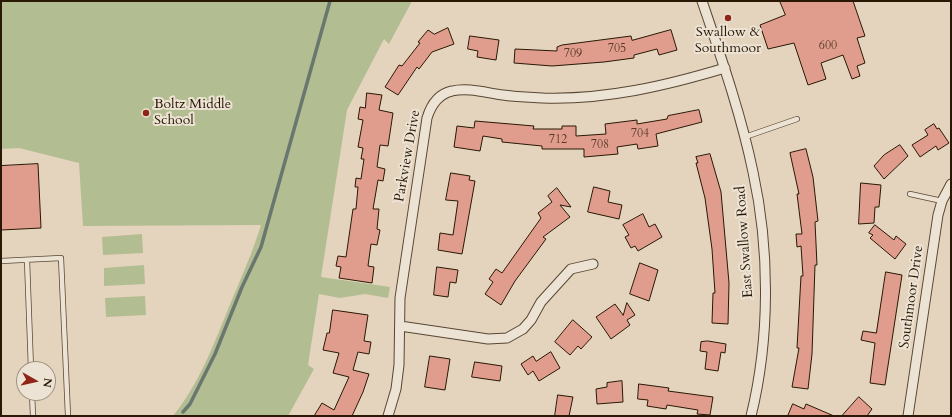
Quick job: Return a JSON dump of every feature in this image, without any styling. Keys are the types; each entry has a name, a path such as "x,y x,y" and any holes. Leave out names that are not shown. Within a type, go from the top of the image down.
{"street":[{"name":"East Swallow Road","path":"702,1 725,68 745,137 754,173 760,215 764,296 761,354 756,398 751,416"},
{"name":"Parkview Drive","path":"388,416 396,389 399,365 400,298 426,118 435,101 443,94 462,89 505,96 543,98 615,94 685,80 725,68"},
{"name":"Southmoor Drive","path":"908,416 938,215 942,201 951,184"},
{"path":"400,326 488,339 506,338 523,329 531,320 541,302 571,269 593,264"}],"lane":[{"path":"745,137 797,119"},
{"path":"910,194 942,201"},
{"path":"1,261 61,258 68,416"},
{"path":"28,260 31,361"},
{"path":"32,401 33,416"}],"green space":[{"path":"1,1 412,1 389,44 384,39 347,110 321,277 390,287 388,298 365,294 340,298 319,294 308,365 314,369 288,416 173,416 191,390 206,361 247,264 261,225 83,226 79,163 19,148 1,149"},
{"path":"142,234 143,253 103,255 102,237"},
{"path":"144,265 145,284 104,286 104,268"},
{"path":"145,296 146,315 106,317 105,298"}],"building":[{"path":"780,1 853,1 865,36 857,38 865,63 857,66 860,76 852,79 843,55 821,63 826,79 808,85 794,43 768,49 760,25 785,15"},
{"path":"448,28 454,44 432,52 419,69 417,67 398,95 385,87 399,65 402,66 428,30 434,34"},
{"path":"671,30 677,50 659,55 657,49 634,55 634,58 604,62 552,66 514,63 515,49 557,51 557,47 562,45 631,36 632,40"},
{"path":"470,36 499,40 496,60 477,57 478,51 468,49"},
{"path":"367,93 382,95 379,110 393,113 388,146 380,145 377,167 385,169 383,181 378,180 373,209 379,209 377,229 380,230 377,245 371,244 368,266 374,267 372,283 339,278 341,267 336,266 338,256 346,257 353,209 356,209 358,187 355,187 356,178 361,179 364,159 361,159 363,148 358,147 363,120 358,119 360,107 365,108"},
{"path":"699,110 702,122 656,134 658,146 638,149 637,144 617,147 618,154 584,157 584,149 542,149 542,146 502,142 502,139 483,136 480,151 454,147 457,126 474,128 475,121 534,126 533,129 562,129 562,126 576,126 576,136 606,134 605,124 637,120 637,124 667,119 668,116"},
{"path":"934,124 937,129 939,128 949,143 938,150 936,146 920,157 912,145 928,135 925,130"},
{"path":"900,145 908,156 884,179 874,166 884,155"},
{"path":"806,149 813,177 818,221 815,222 817,265 815,265 812,354 808,389 792,387 799,348 797,348 801,276 803,276 801,246 797,247 796,234 802,234 797,194 799,194 790,153"},
{"path":"710,154 721,192 729,283 728,324 712,323 713,293 715,293 712,249 705,198 696,163 698,163 696,157"},
{"path":"38,164 41,228 1,230 1,166"},
{"path":"451,173 470,176 469,180 475,181 462,254 438,250 440,233 453,235 458,201 446,200"},
{"path":"861,183 881,185 879,207 875,207 874,223 859,224"},
{"path":"594,187 610,191 608,202 622,205 619,219 588,212"},
{"path":"557,188 571,207 560,205 570,217 543,237 546,239 515,281 501,305 485,294 493,282 489,279 496,269 502,273 541,218 538,213 552,202 548,196"},
{"path":"643,214 649,227 655,224 662,237 638,251 635,246 631,248 625,237 629,235 623,225"},
{"path":"875,225 894,240 896,236 906,244 895,259 870,238 873,235 869,233"},
{"path":"640,263 658,270 649,301 630,294"},
{"path":"437,267 458,270 456,283 450,282 448,297 434,295"},
{"path":"886,272 902,275 885,385 870,383 875,343 861,340 863,331 876,333"},
{"path":"627,303 635,315 627,320 630,325 611,339 596,317 615,304 623,315"},
{"path":"333,310 368,315 364,341 371,342 369,354 358,352 353,370 369,374 352,416 314,416 322,403 334,410 349,377 333,373 339,353 323,350 327,333 329,333"},
{"path":"573,320 592,337 581,349 578,346 570,355 555,342"},
{"path":"708,341 726,344 725,353 721,352 718,371 705,369 707,352 700,351 701,342"},
{"path":"551,352 560,368 539,381 533,371 528,375 521,364 533,356 536,361"},
{"path":"430,356 450,359 445,390 425,387"},
{"path":"475,362 502,366 500,381 472,377"},
{"path":"622,381 623,402 597,404 596,389 607,387 607,383"},
{"path":"639,384 669,388 668,391 713,397 710,415 697,414 698,410 667,405 666,409 647,406 648,400 638,399"},
{"path":"558,395 573,397 569,416 555,416"},
{"path":"859,397 872,409 867,416 842,416"},
{"path":"793,404 804,409 806,404 834,416 788,416"}],"waterway":[{"path":"183,412 190,404 215,354 242,287 261,247 330,1"}],"place":[{"name":"Swallow & Southmoor","path":"728,18"},
{"name":"Boltz Middle School","path":"146,113"}]}
